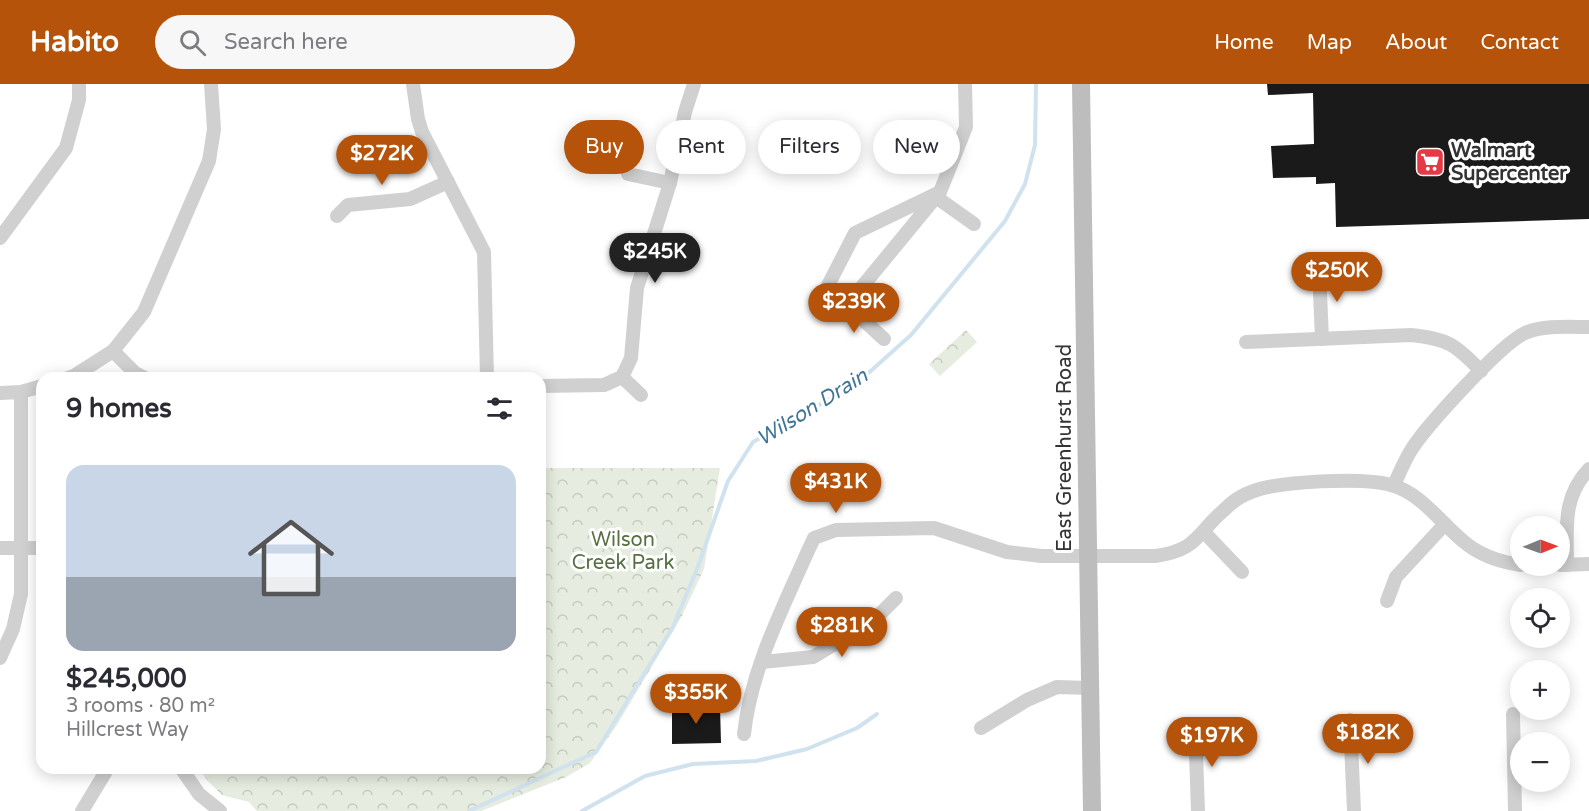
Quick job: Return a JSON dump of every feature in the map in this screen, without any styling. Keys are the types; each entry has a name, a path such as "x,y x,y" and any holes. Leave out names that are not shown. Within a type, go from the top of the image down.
{"main road":[{"name":"East Greenhurst Road","path":"1082,84 1092,811"}],"street":[{"path":"0,238 66,148 79,100 79,84"},
{"path":"80,372 113,351 144,312 186,219 209,161 214,129 211,84"},
{"path":"413,84 422,132 484,252 487,372"},
{"path":"546,386 604,384 622,377 631,358 637,288 670,183 685,112 694,84"},
{"path":"938,194 855,233 821,299 824,315 846,305 938,194 966,127 965,84"},
{"path":"628,174 670,183"},
{"path":"337,216 348,205 410,199 448,182"},
{"path":"938,194 974,224"},
{"path":"1319,269 1322,339"},
{"path":"846,305 884,339"},
{"path":"1394,485 1410,452 1423,434 1481,370 1510,342 1525,333 1544,328 1589,327"},
{"path":"1246,342 1411,335 1438,338 1461,350 1481,370"},
{"path":"113,351 134,372"},
{"path":"622,377 641,395"},
{"path":"0,393 21,392 36,388"},
{"path":"0,658 13,629 21,594 21,392"},
{"path":"1567,516 1571,494 1589,469"},
{"path":"744,734 754,681 764,650 814,538 836,530 934,528 1007,552 1041,556 1155,556 1172,554 1187,547 1224,510 1250,492 1279,484 1358,481 1394,485 1421,501 1464,542 1481,553 1510,564"},
{"path":"1387,602 1396,577 1445,524"},
{"path":"1204,532 1242,572"},
{"path":"0,548 36,548"},
{"path":"1570,565 1589,564"},
{"path":"762,662 813,657 873,621 896,598"},
{"path":"981,728 1027,700 1057,687 1089,688"},
{"path":"1350,720 1354,811"},
{"path":"1512,720 1515,811"},
{"path":"1195,725 1198,811"},
{"path":"82,811 104,774"},
{"path":"185,774 199,794 220,811"}],"green space":[{"path":"966,330 977,342 940,376 929,364"},
{"name":"Wilson Creek Park","path":"546,468 720,468 704,569 682,616 617,725 590,763 566,777 481,811 257,811 249,802 222,795 203,774 546,774"}],"building":[{"name":"Walmart Supercenter","path":"1267,84 1589,84 1589,219 1336,227 1335,183 1316,184 1316,177 1273,178 1271,146 1314,144 1313,93 1268,95"},
{"path":"672,706 720,707 721,743 672,744"}],"waterway":[{"name":"Wilson Drain","path":"469,811 596,752 673,627 697,569 728,481 753,442 855,385 911,335 1005,221 1025,184 1035,145 1036,84"},
{"path":"582,811 645,776 693,764 756,761 807,749 857,728 877,714"}],"place":[{"name":"Walmart Supercenter","path":"1430,162"}]}
